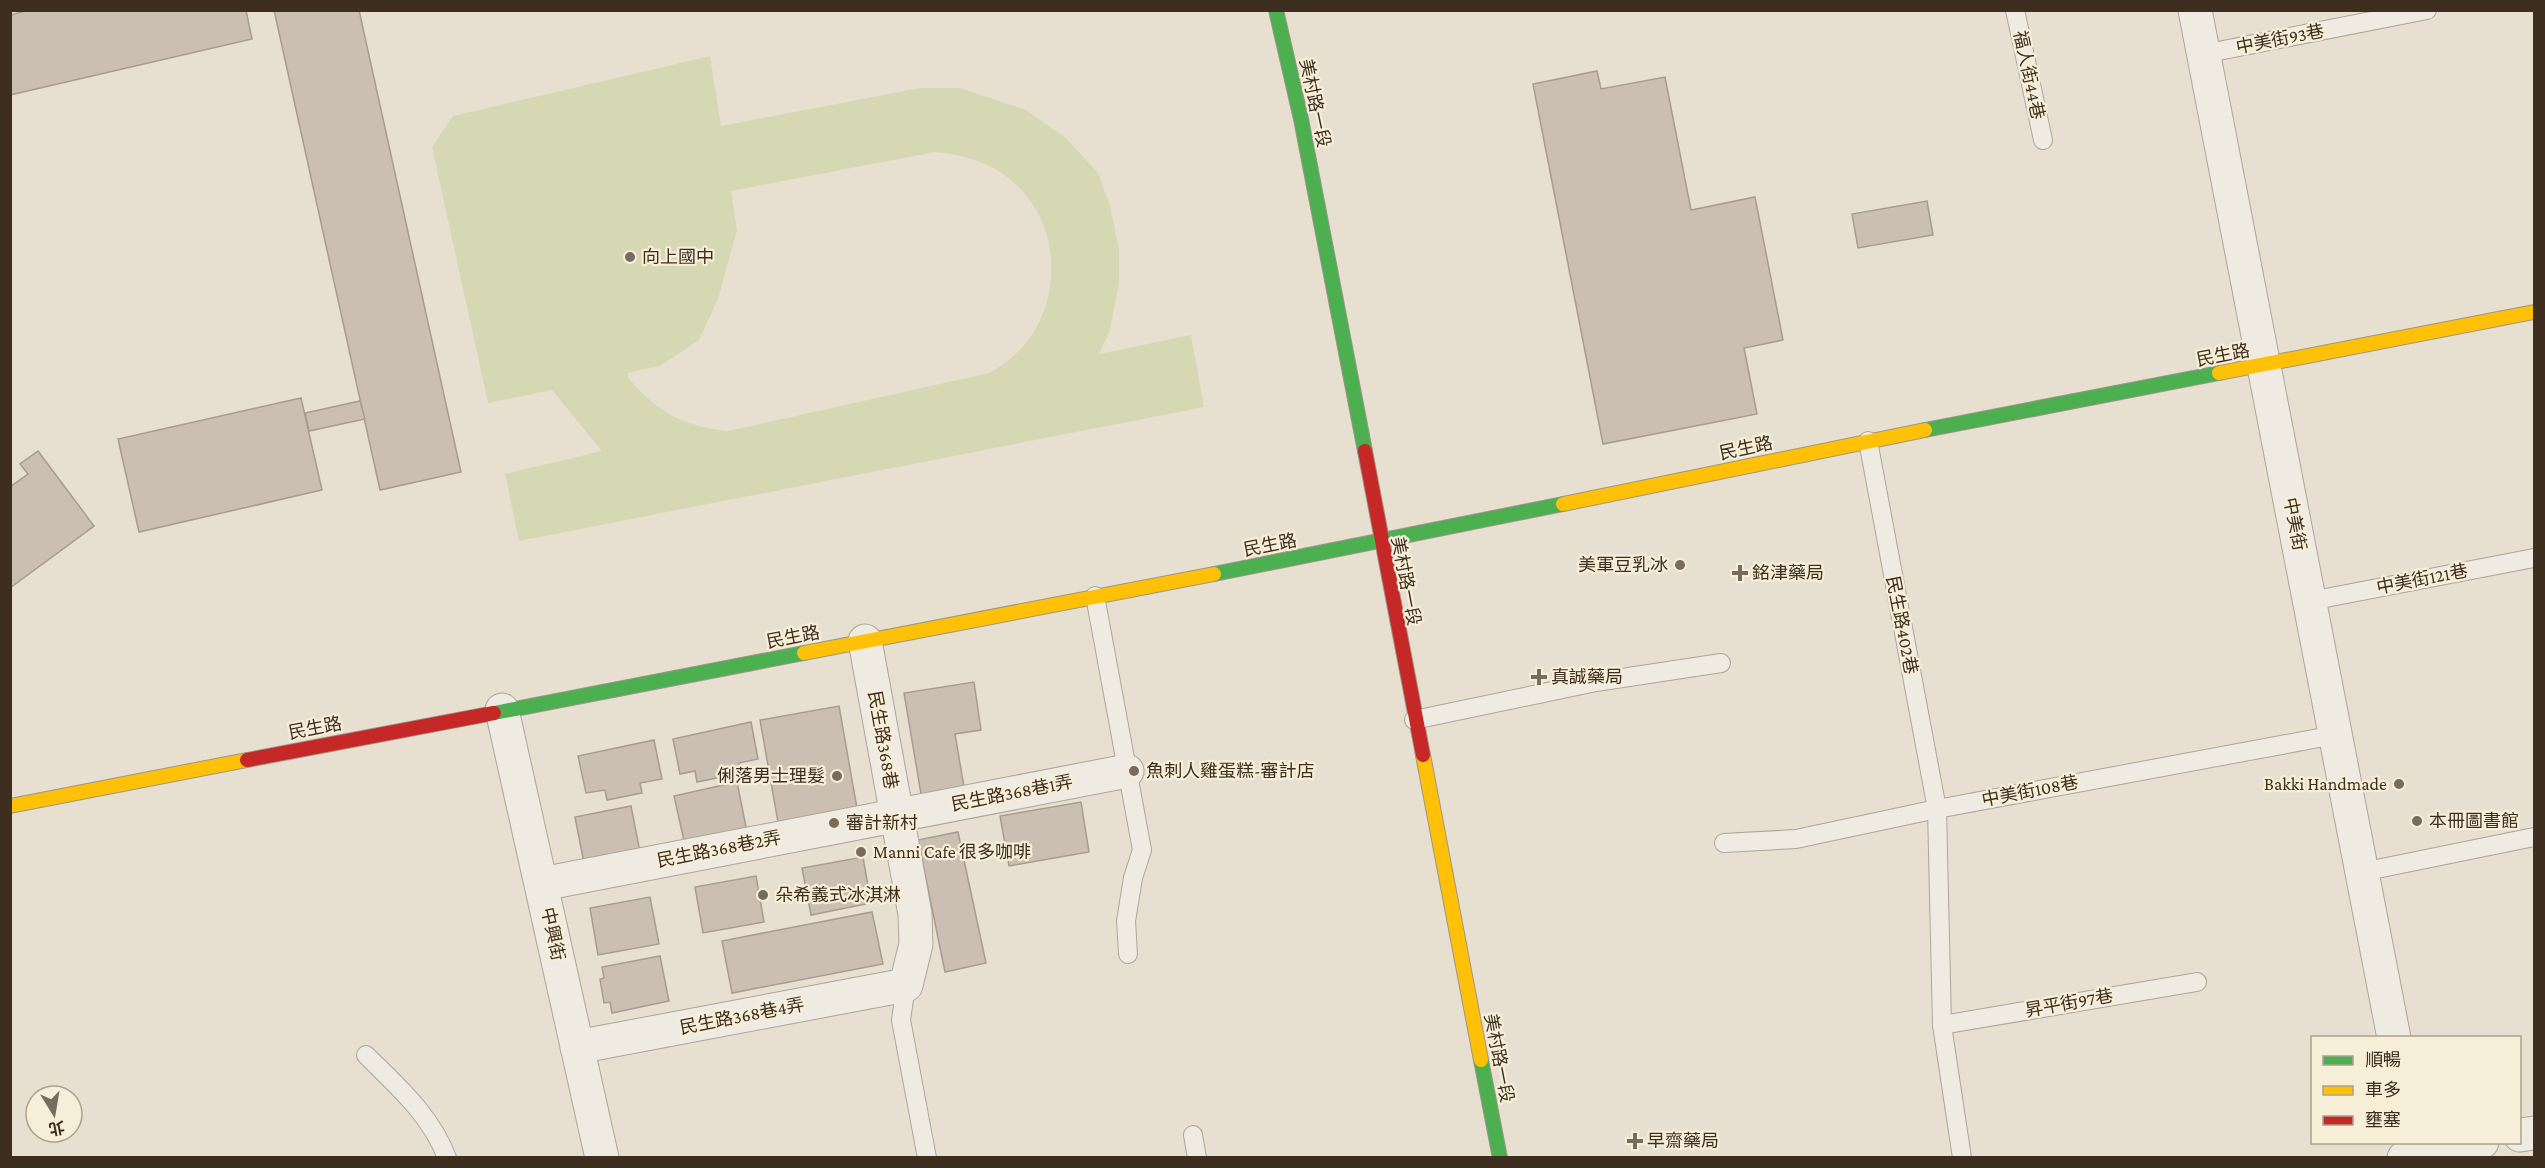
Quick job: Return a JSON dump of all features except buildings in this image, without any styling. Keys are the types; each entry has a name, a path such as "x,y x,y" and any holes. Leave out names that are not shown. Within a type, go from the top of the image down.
{"street":[{"name":"美村路一段","path":"1276,10 1301,119 1414,720 1500,1158"},
{"name":"中美街","path":"2195,10 2394,1036"},
{"name":"民生路","path":"10,806 1380,542 1868,441 2535,312"},
{"name":"民生路368巷","path":"865,641 915,914 916,944 906,986"},
{"name":"中興街","path":"502,710 602,1158"},
{"name":"民生路368巷1弄","path":"896,815 1127,771"},
{"name":"民生路368巷2弄","path":"542,884 896,815"},
{"name":"民生路368巷4弄","path":"577,1047 906,986"},
{"path":"2413,1153 2475,1144"}],"lane":[{"name":"福人街44巷","path":"2015,10 2043,140"},
{"name":"中美街93巷","path":"2203,54 2427,10"},
{"name":"民生路402巷","path":"1868,441 1936,809"},
{"name":"中美街121巷","path":"2310,601 2535,558"},
{"path":"1095,596 1142,850 1133,878 1126,921 1128,954"},
{"path":"1414,720 1596,681 1721,663"},
{"name":"中美街108巷","path":"1724,843 1797,839 1936,809 2336,735"},
{"path":"1936,809 1941,1024 1962,1158"},
{"path":"2362,872 2535,837"},
{"name":"昇平街97巷","path":"1941,1024 2197,982"},
{"name":"民生路368巷","path":"906,986 901,1020 927,1158"},
{"path":"366,1055 411,1099 425,1118 447,1158"},
{"path":"1193,1135 1197,1158"}],"green space":[{"path":"710,56 721,126 920,88 960,88 1026,110 1066,138 1098,173 1110,206 1119,249 1119,282 1110,330 1099,354 1191,335 1204,407 519,541 505,474 602,451 552,390 488,403 432,147 453,116","holes":["935,152 977,160 1000,172 1024,193 1040,218 1049,246 1051,276 1046,305 1034,332 1015,355 989,373 728,431 698,426 673,416 650,400 629,379 627,373 660,366 699,340 718,299 737,230 731,191"]}],"traffic: fast":[{"path":"1276,10 1301,119 1365,451"},
{"path":"1925,430 2219,373"},
{"path":"1214,574 1563,504"},
{"path":"494,713 804,653"},
{"path":"1481,1060 1500,1158"}],"traffic: slow":[{"path":"2219,373 2534,312"},
{"path":"1563,504 1925,430"},
{"path":"804,653 1214,574"},
{"path":"1423,755 1481,1060"},
{"path":"10,806 247,760"}],"traffic: jam":[{"path":"1365,451 1423,755"},
{"path":"247,760 494,713"}],"place":[{"name":"向上國中","path":"630,257"},
{"name":"美軍豆乳冰","path":"1680,565"},
{"name":"銘津藥局","path":"1740,573"},
{"name":"真誠藥局","path":"1539,677"},
{"name":"魚刺人雞蛋糕-審計店","path":"1134,771"},
{"name":"俐落男士理髮","path":"837,776"},
{"name":"Bakki Handmade","path":"2399,784"},
{"name":"本冊圖書館","path":"2417,821"},
{"name":"審計新村","path":"834,823"},
{"name":"Manni Cafe 很多咖啡","path":"861,852"},
{"name":"朵希義式冰淇淋","path":"763,895"},
{"name":"早齋藥局","path":"1635,1141"}]}
